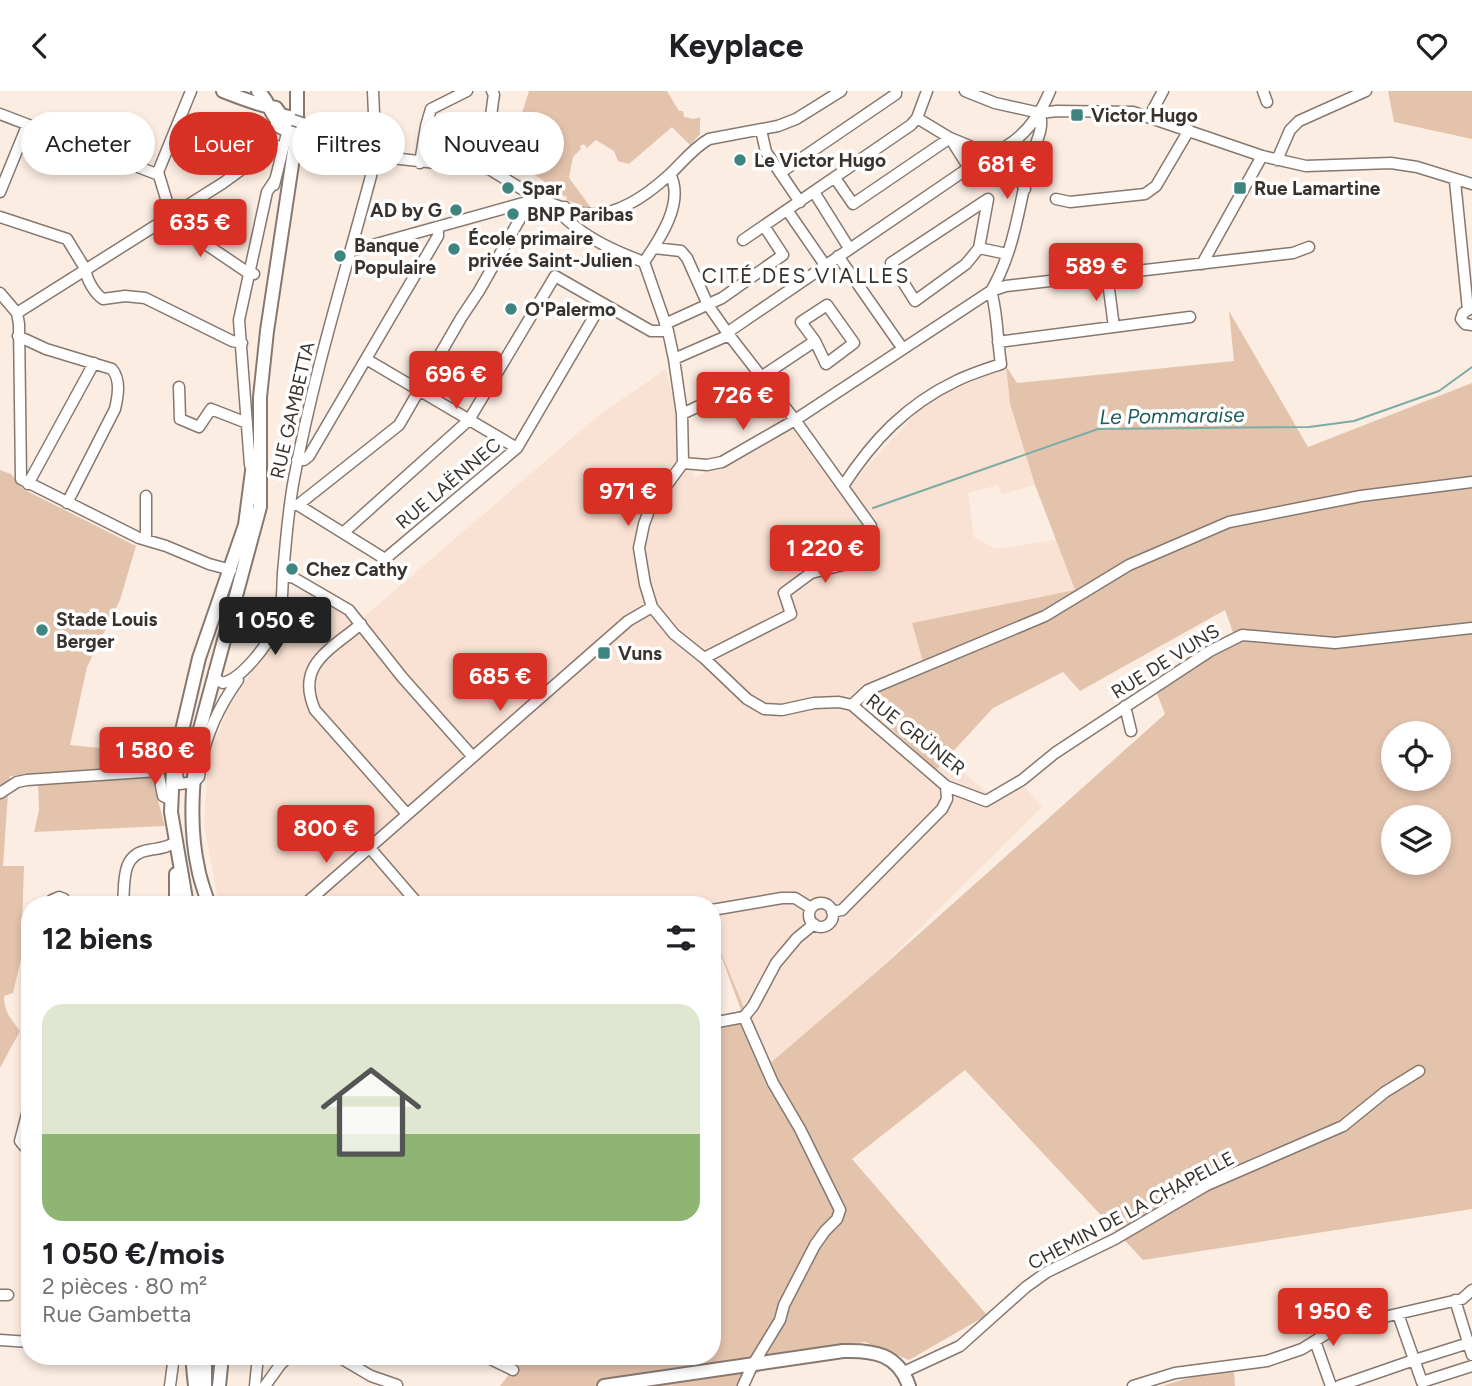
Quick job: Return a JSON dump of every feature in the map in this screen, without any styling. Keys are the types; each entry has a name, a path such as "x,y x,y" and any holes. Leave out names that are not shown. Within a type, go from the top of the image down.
{"main road":[{"path":"223,91 279,118"},
{"path":"258,91 265,96 279,118"},
{"path":"205,896 195,852 200,729 260,507 259,423 267,331 297,131 297,91"},
{"path":"185,896 171,806 173,769 204,639 245,525 260,363 267,331"},
{"path":"171,806 184,805 187,809 191,853 199,873"},
{"path":"176,842 176,896"},
{"path":"604,1386 862,1350 888,1359 904,1373 909,1386"},
{"path":"193,1365 195,1386"},
{"path":"205,1365 205,1386"},
{"path":"215,1365 216,1386"},
{"path":"216,1386 220,1365"}],"street":[{"path":"191,91 159,175 169,217 252,274"},
{"name":"RUE GAMBETTA","path":"373,91 374,112"},
{"path":"430,112 431,109 467,91"},
{"path":"491,112 494,95 492,91"},
{"path":"351,251 532,201 582,213 618,209 647,193 700,144 709,139 761,130 796,119 841,91"},
{"path":"780,173 896,94 896,91"},
{"path":"743,240 911,125 918,118 927,91"},
{"path":"965,91 995,103 1040,113 1118,111 1149,117 1262,156 1306,166 1391,163 1417,167 1455,181 1472,184"},
{"path":"674,359 729,335 731,330 825,264 989,154 1001,150 1030,129 1050,91"},
{"path":"1149,117 1163,91"},
{"path":"1263,91 1267,102"},
{"path":"1277,160 1290,130 1299,121 1366,91"},
{"path":"843,486 866,451 891,425 918,403 956,381 1002,364 997,311 991,291 1015,235 1033,154 1043,126 1040,113"},
{"path":"0,114 21,123"},
{"path":"251,480 239,320 252,274 267,192 275,180 283,147 279,118 292,121"},
{"path":"918,118 950,138 989,154"},
{"path":"761,130 766,152 800,202"},
{"path":"1056,199 1070,202 1145,194 1156,185 1189,130"},
{"path":"950,138 969,168"},
{"path":"835,178 853,204 950,138"},
{"path":"0,192 21,141"},
{"path":"17,313 223,183 274,146 283,147"},
{"path":"1001,150 1025,189"},
{"path":"1202,264 1262,156"},
{"path":"155,174 159,175"},
{"path":"644,262 664,232 671,212 676,185 670,174"},
{"name":"RUE GAMBETTA","path":"196,779 217,714 244,669 262,649 277,624 294,505 297,460 319,361 371,175"},
{"path":"294,505 399,425 532,201 530,194 499,175"},
{"path":"1455,181 1470,310 1463,313 1461,319 1465,324 1472,325"},
{"path":"814,192 849,248"},
{"path":"988,199 979,248 965,264 915,301 891,263 988,199"},
{"path":"314,896 628,621 652,607 639,548 650,508 683,463 682,414 674,359 667,327 644,262 609,248 579,231 565,218 565,207"},
{"path":"788,210 825,264"},
{"path":"0,217 67,239 98,296 103,299 125,296 145,298 232,341 242,343"},
{"path":"343,533 469,419 555,277 651,331 667,327 722,298 783,255 764,226"},
{"path":"297,460 309,456 438,236 438,227"},
{"path":"683,463 707,465 722,462 796,420 991,291 1006,286 1293,253 1309,247"},
{"path":"654,248 681,251 687,258 708,305 796,420 871,526 871,551 859,561 811,573 783,593 791,614 704,658"},
{"path":"979,248 1007,254"},
{"path":"838,256 903,349"},
{"path":"1107,274 1114,327"},
{"path":"0,293 17,313 21,479 139,538 209,565 231,570"},
{"name":"RUE LAËNNEC","path":"294,505 385,559 517,448 602,303"},
{"path":"827,305 853,343 826,364 815,341 802,323 827,305"},
{"path":"998,342 1190,317"},
{"path":"18,336 46,349 111,369 116,375 118,395 115,409 67,503"},
{"path":"682,414 761,377 815,341"},
{"path":"366,359 517,448"},
{"path":"28,484 94,363"},
{"path":"179,387 180,419 199,427 211,409 247,423"},
{"path":"852,705 868,690 1045,617 1129,565 1228,522 1361,496 1472,482"},
{"path":"145,496 146,539"},
{"path":"283,575 294,578 338,602 361,624 402,677 472,757"},
{"name":"RUE GRÜNER","path":"652,607 674,634 747,699 764,709 782,710 814,703 839,702 852,705 946,786 986,801"},
{"path":"361,624 317,661 308,678 308,694 315,710 407,814"},
{"name":"RUE DE VUNS","path":"986,801 1022,781 1055,753 1125,706 1210,651 1242,635 1335,643 1472,628"},
{"path":"214,673 215,679 223,683 244,669"},
{"path":"196,670 197,686 177,776 180,784 196,779"},
{"path":"1125,706 1131,731"},
{"path":"171,806 163,796 158,771 163,748 177,747"},
{"path":"0,793 17,782 37,778 158,771"},
{"path":"832,912 842,909 942,809 947,799 946,786"},
{"path":"123,896 124,875 135,855 147,850 166,848 176,842"},
{"path":"369,848 411,896"},
{"path":"721,908 782,898 795,898 811,908"},
{"path":"721,1021 744,1017 753,1006 776,963 797,938 814,924 825,926 831,920 829,905 821,903 811,908 809,915 814,924"},
{"path":"743,1386 780,1320 816,1245 837,1219 840,1210 811,1149 773,1083 744,1017"},
{"name":"CHEMIN DE LA CHAPELLE","path":"904,1373 960,1346 1047,1272 1115,1239 1207,1185 1343,1126 1385,1092 1419,1071"},
{"path":"1133,1386 1175,1373 1267,1361 1345,1326 1462,1299 1472,1290"},
{"path":"1455,1300 1472,1355"},
{"path":"1398,1314 1416,1360 1422,1384 1472,1366"},
{"path":"0,1340 21,1341"},
{"path":"1315,1341 1331,1386"},
{"path":"1339,1386 1470,1342"},
{"path":"170,1386 173,1365"},
{"path":"256,1386 257,1365"},
{"path":"265,1386 282,1365"},
{"path":"352,1365 371,1376 397,1385"},
{"path":"503,1365 513,1370"}],"shaded area":[{"path":"529,91 667,91 679,111 683,111 684,117 700,117 700,134 690,145 672,127 629,164 618,161 614,151 596,140 587,148 584,144 580,146 581,149 573,157 569,178 592,209 566,200 567,197 562,195 560,199 556,197 558,190 535,175 564,175 564,112 522,112"},
{"path":"1388,91 1472,91 1472,139 1394,122"},
{"path":"1229,311 1308,447 1472,383 1472,1209 1143,1260 965,1070 852,1159 987,1315 909,1360 865,1342 794,1350 737,1386 500,1386 516,1365 721,1365 721,1019 741,1010 721,953 768,1065 873,975 1165,714 1156,691 1236,641 1225,610 1080,691 1063,672 993,708 936,770 862,701 925,669 912,623 1075,590 1035,485 1010,404 1006,366 1017,383 1234,361"},
{"path":"1006,366 1010,404 1035,485 1002,494 998,485 968,493 974,537 995,549 1056,540 1075,591 912,623 925,669 935,770 948,758 997,802 1024,786 1042,807 873,975 767,1066 721,953 721,896 217,896 204,825 208,761 228,708 270,645 322,599 365,616 599,415 666,369 694,478 794,428 842,493 927,402"},
{"name":"Stade Louis Berger","path":"0,470 11,474 23,489 136,546 120,600 87,667 70,745 152,753 150,767 10,776 9,786 0,789"},
{"path":"151,775 165,826 34,832 39,810 38,782"},
{"path":"8,793 3,866 24,866 21,959 13,993 4,996 7,1011 20,1031 0,1068 0,796"},
{"path":"1234,1370 1235,1386 1162,1386 1194,1376"}],"waterway":[{"name":"Le Pommaraise","path":"873,508 1098,429 1309,427 1354,421 1439,391 1472,367"}],"place":[{"name":"Victor Hugo","path":"1077,115"},
{"name":"Le Victor Hugo","path":"740,160"},
{"name":"Spar","path":"508,188"},
{"name":"Rue Lamartine","path":"1240,188"},
{"name":"AD by G","path":"456,210"},
{"name":"BNP Paribas","path":"513,214"},
{"name":"École primaire privée Saint-Julien","path":"454,249"},
{"name":"Banque Populaire","path":"340,256"},
{"name":"O'Palermo","path":"511,309"},
{"name":"Chez Cathy","path":"292,569"},
{"name":"Stade Louis Berger","path":"42,630"},
{"name":"Vuns","path":"604,653"}],"district":[{"name":"CITÉ DES VIALLES","path":"806,276"}]}
